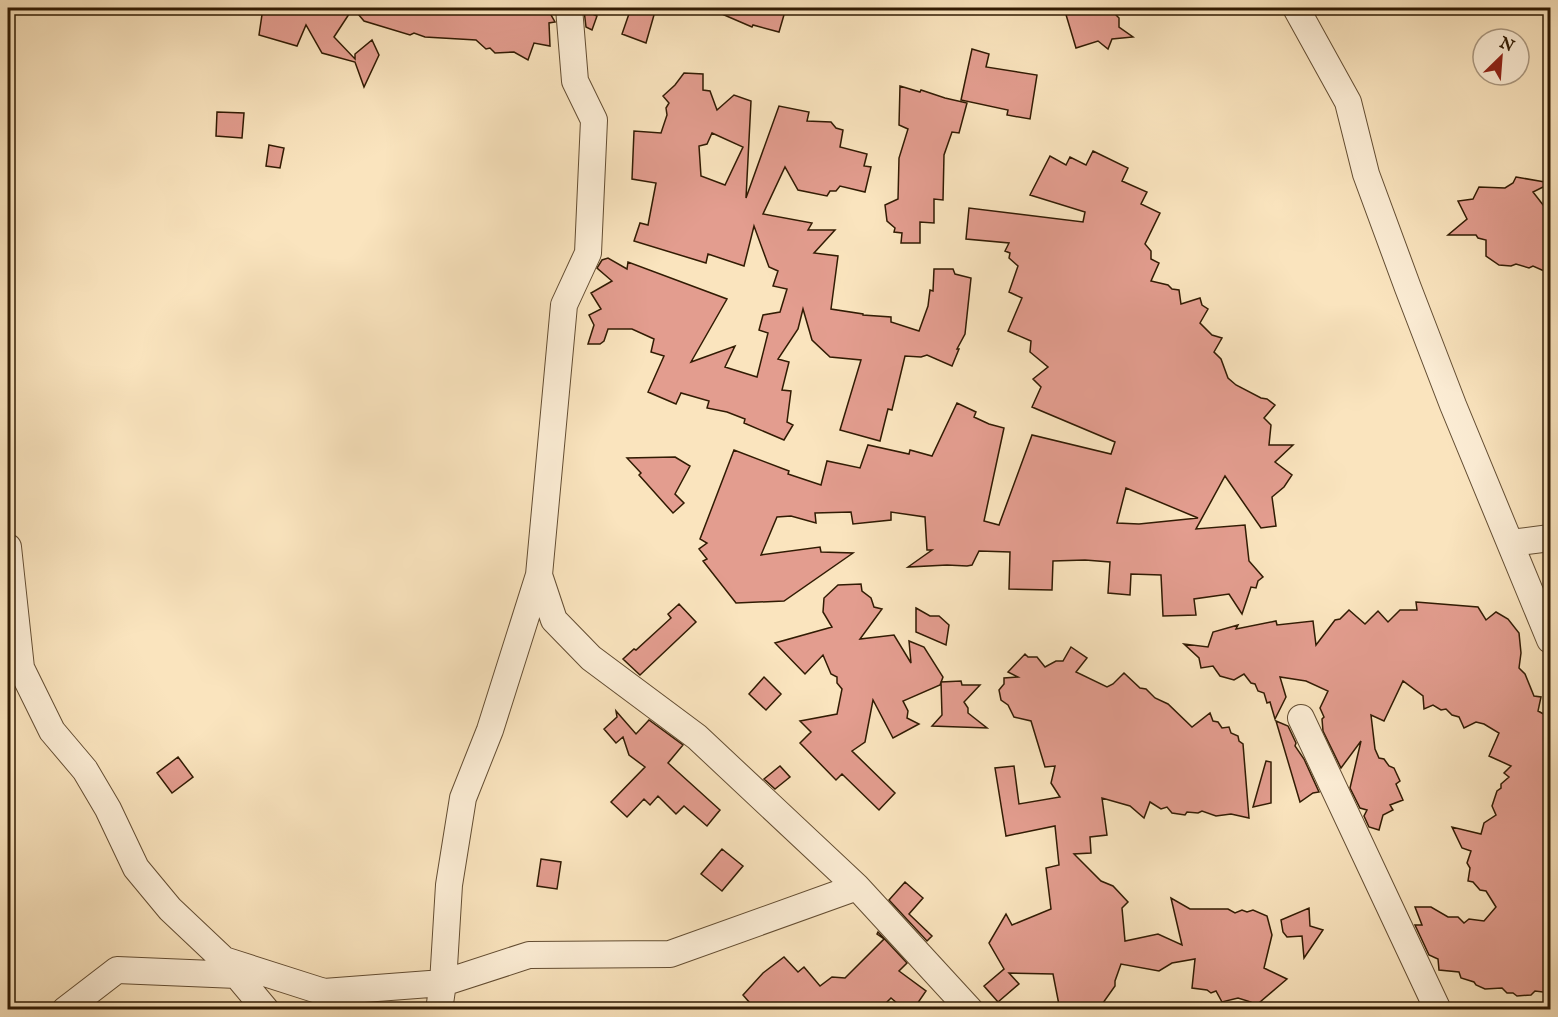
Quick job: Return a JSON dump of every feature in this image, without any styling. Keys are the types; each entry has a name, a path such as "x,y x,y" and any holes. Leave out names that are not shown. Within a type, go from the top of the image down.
{"street":[{"path":"439,1010 443,983 449,885 463,798 490,730 539,575 564,305 588,253 594,120 575,81 569,8"},
{"path":"1296,8 1348,102 1366,174 1400,267 1453,405 1551,640"},
{"path":"1511,543 1551,538"},
{"path":"8,547 21,668 52,731 86,770 108,809 136,868 170,909 230,968 267,1010"},
{"path":"539,575 554,620 591,658 697,737 856,887 970,1010"},
{"path":"1301,718 1438,1010"},
{"path":"65,1010 117,970 230,968 324,992 443,983 529,955 670,954 856,887"}],"building":[{"path":"263,8 353,8 334,37 355,59 355,54 372,40 379,55 364,87 355,62 322,53 306,25 297,46 259,35"},
{"path":"353,8 547,8 555,22 549,23 550,46 534,43 528,60 514,52 495,53 476,40 425,37 414,33 410,35 364,21"},
{"path":"631,8 656,8 646,43 622,34"},
{"path":"708,8 786,8 779,32 753,25 752,27"},
{"path":"1064,8 1113,8 1113,12 1119,18 1119,27 1133,37 1112,39 1108,49 1098,41 1076,48"},
{"path":"584,10 597,16 592,30 586,27"},
{"path":"972,49 989,54 986,67 1037,75 1030,119 1007,115 1008,110 961,100"},
{"path":"684,73 703,74 703,90 710,91 717,110 734,95 751,101 746,198 779,106 809,112 807,121 831,122 836,128 843,130 840,147 867,154 864,166 871,167 865,192 840,186 836,191 830,191 827,196 798,190 785,167 763,214 812,223 808,230 835,230 814,253 838,256 831,309 891,317 891,322 919,331 928,306 930,290 933,291 934,269 953,269 955,274 971,278 965,334 952,366 927,355 905,356 892,410 888,409 880,441 840,430 861,360 830,357 812,340 803,309 798,329 778,359 789,362 782,390 791,391 787,422 793,425 784,440 744,423 745,419 707,408 709,401 681,393 676,404 648,392 664,356 651,352 654,339 632,329 608,329 604,341 600,344 588,344 594,325 589,315 601,309 591,293 612,281 597,268 602,260 608,258 627,269 628,262 727,299 691,362 735,346 725,367 757,377 768,333 759,330 763,315 780,312 787,289 773,286 778,271 769,267 754,226 744,266 708,254 706,263 634,241 640,223 648,225 656,183 632,179 634,131 661,133 669,103 663,96","holes":["712,133 743,147 725,185 701,176 699,146 707,144"]},
{"path":"900,86 967,103 959,133 952,132 944,155 943,200 934,199 934,223 920,222 920,243 901,243 902,233 894,232 895,228 887,221 885,205 898,199 899,158 908,129 899,125"},
{"path":"217,112 244,113 242,138 216,136"},
{"path":"269,145 284,148 280,168 266,166"},
{"path":"1093,151 1128,168 1122,181 1147,192 1141,204 1160,213 1145,244 1151,251 1151,259 1159,263 1151,281 1179,290 1181,304 1200,298 1202,305 1208,309 1200,323 1212,335 1222,338 1214,352 1221,359 1228,378 1236,385 1275,405 1264,418 1271,425 1269,445 1293,445 1275,462 1292,475 1284,487 1272,497 1276,526 1261,528 1225,476 1196,529 1245,525 1249,561 1263,577 1258,581 1256,588 1251,587 1242,614 1229,594 1194,599 1196,615 1163,616 1161,575 1131,574 1130,595 1108,593 1110,562 1053,561 1052,590 1009,589 1010,552 979,551 972,565 967,566 908,567 932,550 927,550 925,517 891,512 891,520 853,524 851,512 815,513 816,523 791,516 777,517 761,555 820,547 821,552 853,553 784,601 736,603 703,561 707,559 699,549 707,543 700,539 734,450 789,471 788,474 821,485 827,461 860,468 868,445 909,454 910,450 932,456 957,403 976,412 974,417 1004,428 984,521 999,525 1032,435 1111,454 1115,442 1032,407 1041,387 1033,379 1048,367 1030,352 1031,341 1008,331 1022,298 1009,292 1018,266 1009,258 1010,253 1005,251 1009,243 966,239 969,208 1083,222 1085,212 1030,195 1050,156 1066,165 1070,157 1086,165","holes":["1126,488 1198,518 1139,524 1117,523"]},
{"path":"1516,177 1551,183 1533,192 1547,210 1546,223 1551,222 1551,274 1533,266 1529,268 1516,264 1499,265 1486,256 1486,240 1476,235 1448,235 1467,219 1458,201 1473,199 1479,187 1505,188 1513,183"},
{"path":"675,457 690,466 675,494 684,503 673,513 627,458"},
{"path":"861,584 862,591 871,598 874,607 882,609 860,639 894,635 911,663 909,641 924,647 943,677 940,685 903,701 908,711 907,718 919,724 893,738 873,700 865,742 852,751 895,793 879,810 842,774 836,780 800,743 811,732 800,721 837,714 842,689 837,683 837,677 831,674 823,655 805,674 775,643 832,627 823,612 824,598 838,585"},
{"path":"1416,602 1478,607 1486,620 1496,612 1508,619 1519,633 1521,653 1519,668 1525,674 1534,696 1541,697 1538,711 1551,718 1551,993 1535,991 1531,995 1517,996 1507,993 1502,988 1485,989 1461,978 1459,972 1439,970 1438,959 1429,955 1415,925 1422,925 1415,907 1431,907 1448,917 1458,917 1464,923 1469,919 1484,921 1496,907 1486,891 1480,890 1473,882 1468,881 1470,868 1467,863 1471,851 1462,848 1452,827 1481,834 1484,823 1496,815 1492,806 1501,784 1509,777 1504,773 1511,766 1489,756 1499,733 1476,722 1464,728 1459,717 1452,715 1446,709 1441,710 1433,705 1424,709 1423,696 1403,681 1384,721 1371,715 1375,749 1379,758 1384,759 1389,766 1394,768 1400,781 1396,784 1403,800 1390,805 1393,810 1383,815 1379,830 1369,827 1364,816 1367,810 1360,808 1350,788 1361,741 1341,768 1323,731 1322,719 1324,717 1320,708 1328,691 1306,681 1280,677 1286,697 1275,719 1270,702 1267,703 1264,693 1258,691 1255,684 1251,683 1244,674 1234,680 1220,676 1213,666 1201,668 1199,658 1184,644 1208,647 1213,632 1238,625 1236,629 1276,621 1277,625 1313,621 1316,645 1335,620 1340,619 1349,610 1365,624 1378,611 1388,622 1400,610 1417,610"},
{"path":"679,604 696,622 640,675 623,659 671,618 668,614"},
{"path":"916,608 930,616 939,616 949,625 946,645 916,632"},
{"path":"1071,647 1087,658 1076,672 1107,687 1124,673 1140,688 1146,689 1155,698 1168,704 1192,727 1210,713 1213,721 1218,722 1222,728 1229,727 1231,733 1238,736 1239,741 1243,744 1249,818 1231,814 1216,816 1202,811 1187,812 1185,815 1172,813 1167,807 1161,809 1150,802 1144,818 1130,806 1102,798 1107,835 1090,837 1091,853 1074,854 1101,881 1113,886 1128,902 1122,908 1125,941 1158,934 1182,945 1171,898 1190,909 1228,909 1235,913 1242,910 1247,912 1253,910 1267,916 1272,935 1264,968 1287,979 1253,1008 1251,1002 1238,998 1222,1002 1216,991 1211,993 1207,990 1192,988 1195,959 1172,963 1159,971 1121,964 1115,986 1098,1010 1060,1010 1053,974 1009,973 1019,984 998,1002 984,986 1004,969 989,943 1006,914 1012,925 1051,909 1046,868 1059,865 1055,826 1006,836 995,768 1014,766 1019,804 1060,797 1051,783 1055,766 1045,767 1031,721 1014,717 1008,705 1001,700 999,690 1004,684 1004,678 1018,677 1008,672 1025,654 1028,657 1037,657 1045,667 1056,661 1063,661"},
{"path":"764,677 781,694 766,710 749,694"},
{"path":"961,681 962,685 980,685 964,702 968,713 987,728 932,726 942,715 941,682"},
{"path":"616,711 636,734 649,720 683,745 668,763 720,810 707,826 684,806 676,814 658,796 650,805 644,799 627,817 611,802 645,767 629,755 623,737 616,743 604,729 617,717"},
{"path":"1276,721 1288,726 1296,743 1295,746 1304,759 1319,792 1313,793 1300,802"},
{"path":"178,757 193,777 172,793 157,773"},
{"path":"1266,761 1271,762 1271,803 1253,807"},
{"path":"780,766 790,777 775,789 764,779"},
{"path":"722,849 743,866 722,891 701,874"},
{"path":"541,859 561,862 557,889 537,886"},
{"path":"905,882 923,898 909,914 932,936 927,941 889,900"},
{"path":"1309,908 1310,926 1323,930 1304,958 1302,936 1287,937 1283,932 1281,920"},
{"path":"878,932 907,963 899,971 926,991 913,1010 905,1010 891,998 879,1010 756,1010 743,995 763,973 784,957 798,972 804,967 820,986 832,977 845,978 884,939 877,934"}]}
